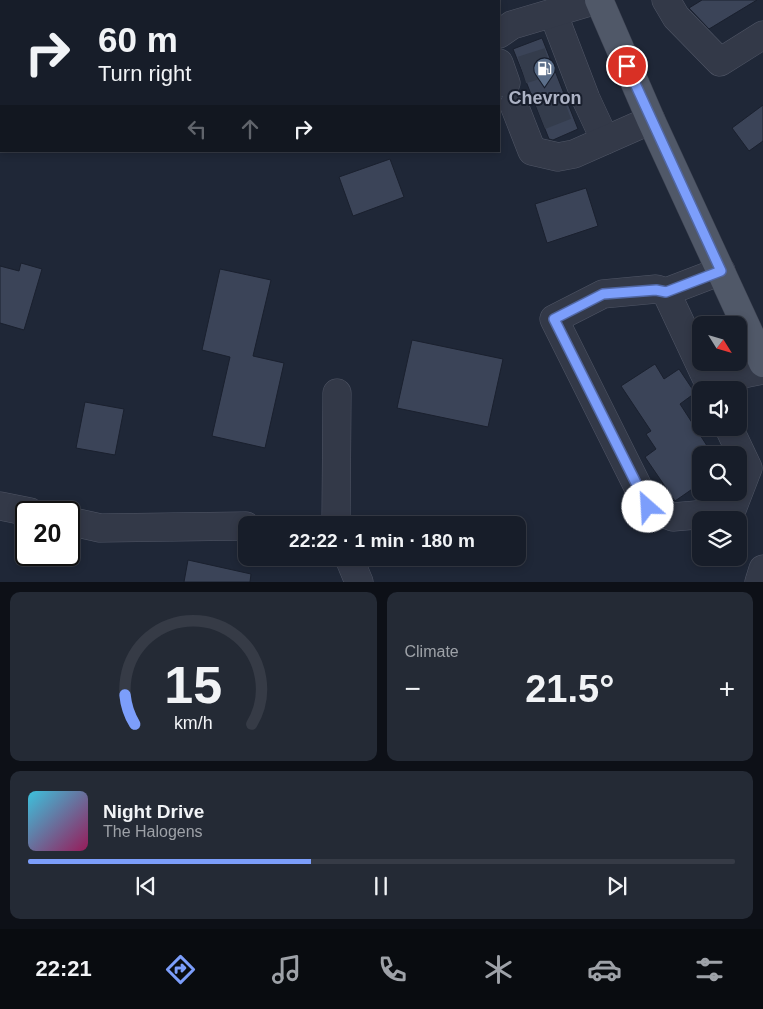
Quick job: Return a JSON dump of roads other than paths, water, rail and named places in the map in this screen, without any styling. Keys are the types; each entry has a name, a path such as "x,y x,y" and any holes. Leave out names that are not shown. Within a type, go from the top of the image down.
{"main road":[{"path":"598,0 763,363"}],"street":[{"path":"500,33 512,25 598,0"},
{"path":"666,0 676,18 720,62 763,35"},
{"path":"553,14 560,57 577,102 605,140"},
{"path":"515,91 532,151 558,157 574,154 651,120"},
{"path":"721,271 666,292 656,290 603,294 554,319 648,507 674,517 731,512 756,466 735,436"},
{"path":"666,292 708,381"},
{"path":"727,381 763,370"},
{"path":"336,516 337,393"},
{"path":"0,506 15,509"},
{"path":"80,523 100,528 238,526"},
{"path":"353,566 359,582"},
{"path":"759,582 763,569"}],"tunnel":[{"path":"522,70 551,61"},
{"path":"540,116 568,105"}],"place":[{"name":"Chevron","path":"545,87"}]}
